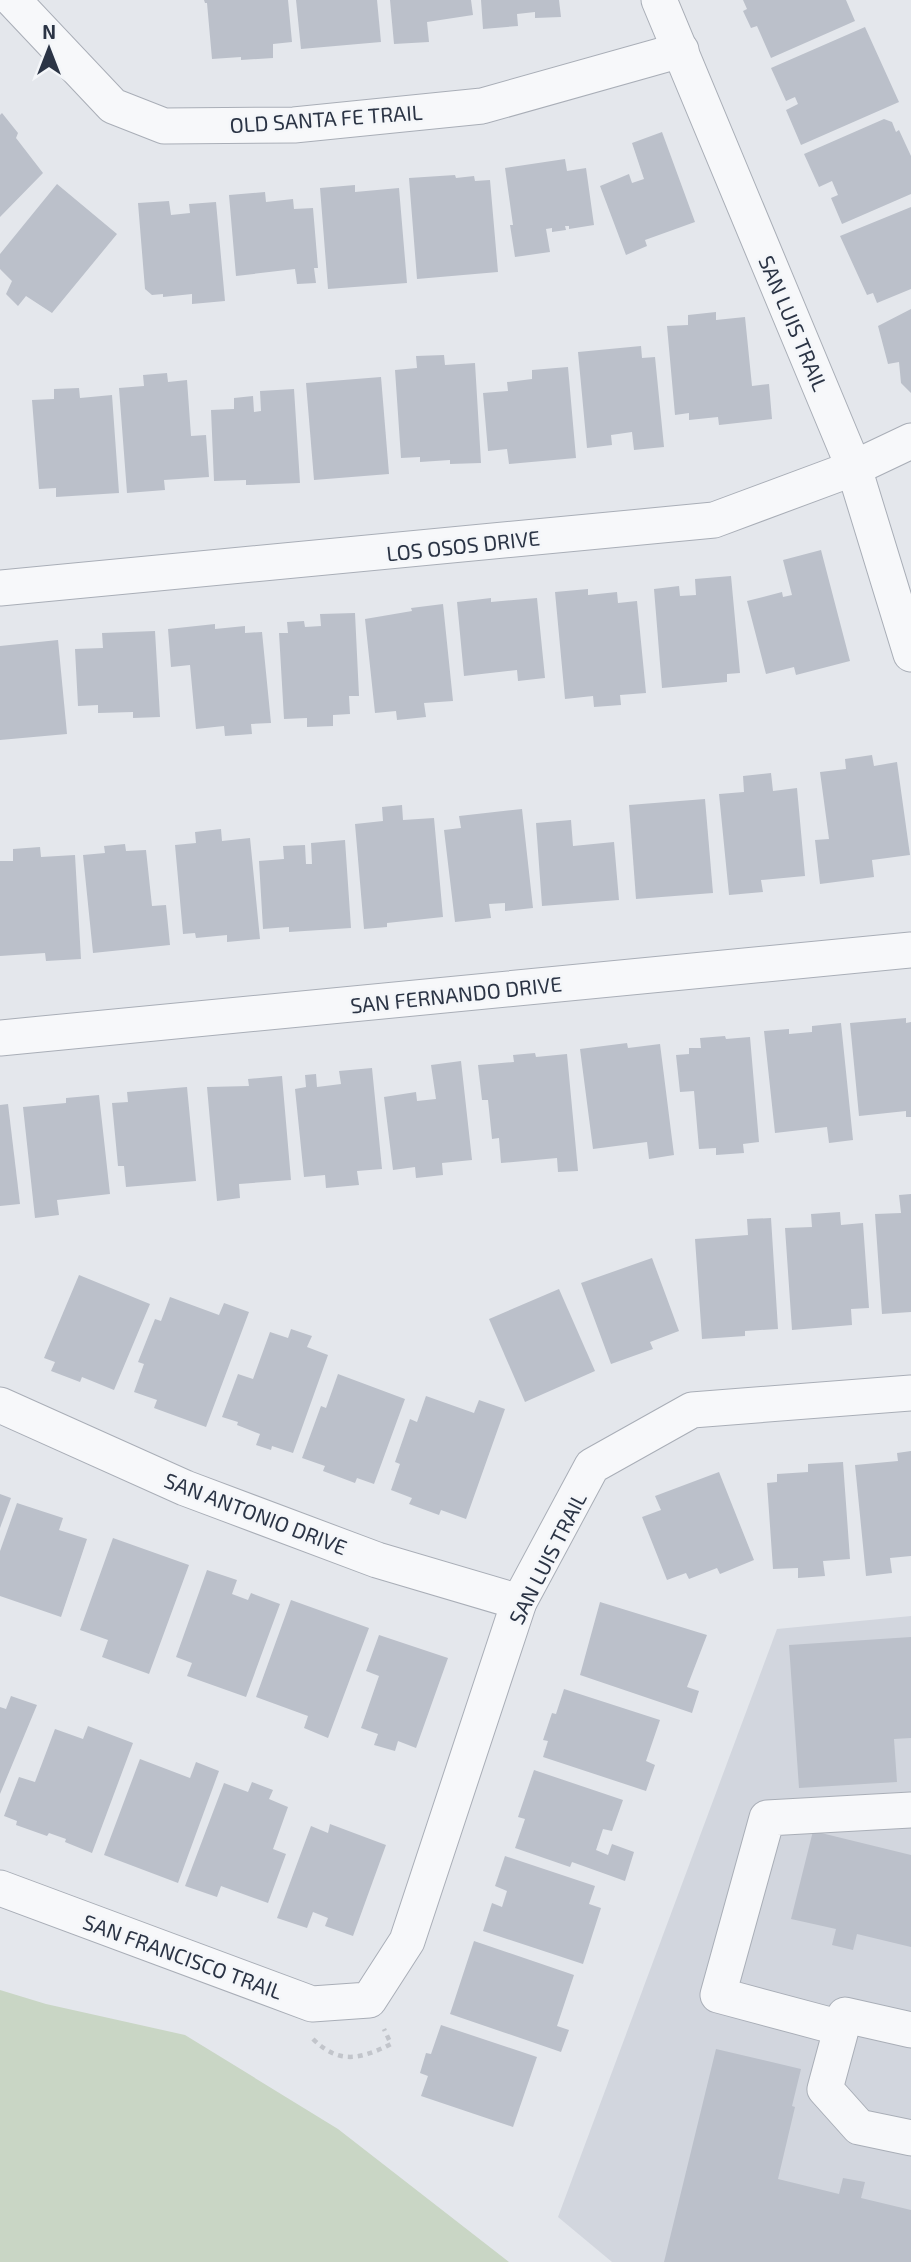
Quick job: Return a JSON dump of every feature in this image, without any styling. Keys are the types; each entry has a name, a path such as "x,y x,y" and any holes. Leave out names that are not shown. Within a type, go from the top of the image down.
{"street":[{"name":"OLD SANTA FE TRAIL","path":"13,0 113,106 164,126 293,125 482,106 681,50"},
{"name":"SAN LUIS TRAIL","path":"659,0 854,468 911,654"},
{"name":"LOS OSOS DRIVE","path":"0,588 714,520 854,468 911,441"},
{"name":"SAN FERNANDO DRIVE","path":"0,1038 911,950"},
{"name":"SAN LUIS TRAIL","path":"369,2000 407,1941 519,1602 592,1465 692,1410 911,1393"},
{"name":"SAN ANTONIO DRIVE","path":"0,1405 184,1488 377,1560 519,1602"},
{"path":"841,2028 718,1995 767,1818 911,1810"},
{"name":"SAN FRANCISCO TRAIL","path":"0,1888 312,2004 369,2000"},
{"path":"911,2030 845,2015 825,2089 859,2127 911,2138"}],"shaded area":[{"path":"911,1616 911,2262 612,2262 558,2217 777,1629"}],"green space":[{"path":"0,1990 46,2004 185,2035 338,2129 509,2262 0,2262"}],"building":[{"path":"204,0 288,0 292,42 273,44 273,58 212,59 207,3"},
{"path":"296,0 377,0 381,42 301,49"},
{"path":"390,0 471,0 473,15 427,22 429,42 394,44"},
{"path":"481,0 559,0 561,17 535,18 535,12 517,14 518,26 483,29"},
{"path":"743,0 846,0 855,21 771,58 757,26 751,28 743,11 747,9"},
{"path":"865,27 899,102 801,145 786,110 798,104 795,97 786,101 771,68"},
{"path":"2,113 18,133 16,138 43,173 0,217 0,115"},
{"path":"884,119 892,122 896,132 899,130 911,156 911,194 842,224 831,198 838,195 832,181 819,187 804,154"},
{"path":"662,132 695,222 645,240 647,246 626,255 600,186 629,174 632,183 644,179 632,143"},
{"path":"565,159 567,171 586,168 594,225 569,229 569,226 565,226 566,230 552,232 552,228 546,229 550,252 515,257 505,168"},
{"path":"455,175 456,178 474,176 475,181 490,180 498,272 417,279 409,178"},
{"path":"57,184 117,234 52,313 26,296 18,306 6,294 12,281 0,269 0,254"},
{"path":"355,185 355,192 399,188 407,283 328,289 320,188"},
{"path":"265,192 266,202 293,199 294,209 313,208 318,268 314,268 316,283 297,284 295,269 236,276 229,195"},
{"path":"169,201 171,215 190,213 189,204 216,202 225,301 192,304 192,294 163,297 163,294 152,295 145,289 138,203"},
{"path":"911,207 911,289 877,303 873,293 867,295 840,236"},
{"path":"911,309 911,393 901,383 899,362 888,364 878,326"},
{"path":"716,312 716,320 745,317 752,386 769,384 772,419 719,425 718,417 689,420 689,413 675,415 667,326 688,325 688,315"},
{"path":"641,346 642,358 655,357 664,447 634,450 632,432 611,435 612,445 587,448 578,352"},
{"path":"444,355 445,365 475,363 481,463 450,464 450,460 420,462 420,457 401,458 395,370 417,368 416,356"},
{"path":"568,367 576,458 509,464 507,449 488,451 483,393 508,391 507,382 532,379 532,370"},
{"path":"167,373 168,382 187,380 191,436 206,435 209,477 164,480 165,490 127,493 119,388 144,386 143,375"},
{"path":"381,377 389,474 314,480 306,383"},
{"path":"79,388 80,398 112,395 119,493 56,497 56,488 39,489 32,400 54,399 54,389"},
{"path":"294,389 300,483 246,485 246,480 214,481 211,410 234,409 234,398 253,396 254,412 261,411 260,391"},
{"path":"821,550 850,661 796,675 794,667 766,674 747,601 782,592 783,597 792,595 783,560"},
{"path":"731,576 740,673 727,674 727,682 662,688 654,589 679,586 680,596 696,595 695,579"},
{"path":"588,589 588,595 617,592 618,603 637,601 646,693 620,695 621,705 594,707 593,696 565,699 555,592"},
{"path":"491,598 491,602 537,598 545,678 518,681 517,670 464,676 457,602"},
{"path":"443,604 453,701 424,703 426,717 397,720 396,711 375,713 365,619 412,611 411,608"},
{"path":"355,613 359,696 349,696 350,714 333,715 333,726 307,727 307,718 284,719 279,633 288,633 287,622 304,621 305,627 321,626 320,614"},
{"path":"215,624 215,629 245,626 245,633 262,632 271,723 251,724 252,734 225,736 224,726 196,729 190,665 171,667 168,629"},
{"path":"155,631 160,717 133,718 133,712 98,713 98,705 78,706 75,649 103,648 102,633"},
{"path":"58,640 67,734 0,740 0,646"},
{"path":"872,755 874,766 897,762 910,855 872,860 874,877 820,884 815,840 829,839 820,772 846,769 845,759"},
{"path":"771,773 773,791 797,788 805,876 761,880 763,892 729,895 719,794 744,792 743,776"},
{"path":"705,799 713,893 636,899 629,805"},
{"path":"402,805 403,820 434,818 443,917 387,923 387,927 364,929 355,824 383,821 382,807"},
{"path":"522,809 533,908 505,911 505,903 489,904 491,918 455,922 444,830 461,828 459,816"},
{"path":"571,820 573,846 614,842 619,900 542,906 536,823"},
{"path":"221,829 222,841 250,838 260,939 227,942 227,935 196,938 195,933 183,934 175,845 196,843 195,832"},
{"path":"345,840 351,928 289,932 289,927 263,929 259,861 284,859 283,846 305,845 306,864 312,864 311,843"},
{"path":"125,844 126,851 146,850 152,906 166,905 170,945 93,953 83,855 105,853 104,846"},
{"path":"40,847 41,857 75,855 81,959 46,961 45,953 0,956 0,861 13,861 13,849"},
{"path":"906,1018 906,1023 911,1022 911,1117 906,1117 906,1111 859,1116 850,1023"},
{"path":"841,1023 853,1140 829,1143 827,1127 775,1133 764,1031 789,1029 789,1034 812,1032 812,1026"},
{"path":"725,1036 726,1039 750,1037 759,1142 743,1144 744,1153 716,1155 716,1148 699,1149 694,1091 680,1092 676,1055 689,1054 689,1048 701,1048 700,1038"},
{"path":"627,1043 628,1048 660,1044 674,1155 649,1159 647,1142 593,1149 580,1049"},
{"path":"535,1053 536,1057 567,1054 578,1171 558,1172 557,1158 501,1163 499,1138 492,1139 488,1100 482,1100 478,1065 514,1062 513,1055"},
{"path":"461,1061 472,1160 442,1163 443,1175 416,1178 415,1167 393,1170 384,1097 416,1092 417,1101 436,1099 431,1065"},
{"path":"372,1068 382,1169 357,1171 359,1185 326,1188 325,1175 304,1177 295,1089 306,1087 305,1075 316,1074 317,1087 341,1084 339,1071"},
{"path":"282,1076 291,1180 239,1184 240,1198 217,1201 207,1087 249,1086 248,1079"},
{"path":"187,1087 196,1181 126,1187 124,1166 118,1166 112,1103 128,1102 127,1092"},
{"path":"99,1095 110,1194 57,1200 59,1215 35,1218 23,1107 66,1103 66,1098"},
{"path":"8,1104 20,1204 0,1206 0,1105"},
{"path":"911,1194 911,1312 882,1314 875,1214 901,1213 899,1195"},
{"path":"840,1212 841,1225 863,1223 869,1308 851,1309 852,1325 792,1330 785,1228 812,1227 811,1214"},
{"path":"771,1218 778,1329 745,1331 745,1336 702,1339 695,1239 748,1235 747,1219"},
{"path":"652,1258 679,1331 650,1342 653,1349 611,1364 581,1283"},
{"path":"79,1275 150,1304 114,1390 82,1377 80,1382 51,1371 55,1362 44,1358"},
{"path":"559,1289 595,1371 525,1402 489,1319"},
{"path":"170,1297 219,1315 224,1303 249,1312 206,1427 154,1408 157,1400 134,1392 144,1364 138,1362 155,1319 161,1321"},
{"path":"291,1329 312,1336 307,1347 328,1355 293,1453 272,1446 271,1450 256,1445 260,1434 222,1417 238,1374 253,1379 270,1332 288,1338"},
{"path":"338,1374 405,1399 374,1484 357,1478 355,1483 323,1471 325,1466 302,1458 321,1406 326,1408"},
{"path":"426,1396 474,1413 479,1400 505,1409 466,1519 441,1510 439,1515 409,1504 412,1498 391,1490 400,1464 395,1462 410,1419 417,1422"},
{"path":"911,1451 911,1556 890,1558 892,1573 866,1576 855,1465 898,1461 897,1453"},
{"path":"843,1462 850,1559 823,1561 825,1576 798,1578 798,1568 773,1569 767,1483 777,1482 777,1474 808,1472 808,1464"},
{"path":"719,1472 754,1560 720,1574 717,1568 689,1579 686,1573 667,1580 642,1517 661,1510 655,1496"},
{"path":"0,1494 11,1498 0,1528"},
{"path":"17,1503 63,1518 59,1530 87,1539 61,1617 0,1596 0,1551"},
{"path":"113,1538 189,1565 149,1674 102,1657 108,1640 80,1630"},
{"path":"207,1570 237,1580 232,1594 248,1600 251,1593 280,1604 246,1697 187,1676 192,1663 176,1657"},
{"path":"291,1600 369,1628 328,1738 304,1728 308,1716 256,1697"},
{"path":"600,1602 707,1635 687,1687 699,1691 692,1713 580,1675"},
{"path":"379,1635 448,1658 416,1748 398,1741 395,1751 374,1745 378,1734 361,1728 379,1676 366,1671"},
{"path":"911,1637 911,1738 894,1739 897,1782 799,1788 789,1645"},
{"path":"564,1689 660,1720 646,1761 655,1765 646,1791 543,1757 548,1741 543,1740 552,1713 556,1714"},
{"path":"11,1696 37,1705 0,1794 0,1707 6,1709"},
{"path":"88,1726 133,1743 92,1853 65,1842 66,1839 49,1833 47,1836 16,1825 17,1821 4,1816 19,1777 35,1782 55,1729 83,1739"},
{"path":"140,1759 190,1778 196,1762 219,1771 178,1883 104,1855"},
{"path":"534,1770 623,1800 612,1831 603,1829 596,1850 608,1855 612,1844 634,1852 625,1881 572,1862 570,1867 515,1848 525,1819 518,1817"},
{"path":"252,1782 273,1790 269,1799 288,1807 273,1849 286,1854 268,1903 221,1886 217,1897 185,1886 224,1783 248,1792"},
{"path":"330,1824 386,1845 353,1936 325,1926 328,1918 313,1912 307,1928 277,1918 311,1826 328,1833"},
{"path":"813,1831 911,1855 911,1947 857,1934 853,1950 832,1945 836,1929 791,1919"},
{"path":"505,1856 595,1886 589,1904 601,1908 583,1964 483,1931 492,1903 502,1907 507,1891 495,1886"},
{"path":"474,1941 574,1975 557,2026 569,2030 561,2052 450,2014"},
{"path":"441,2025 537,2057 513,2127 421,2096 428,2076 420,2073 426,2053 431,2054"},
{"path":"716,2049 801,2069 778,2179 839,2194 843,2178 865,2182 861,2198 911,2210 911,2262 664,2262"}]}
